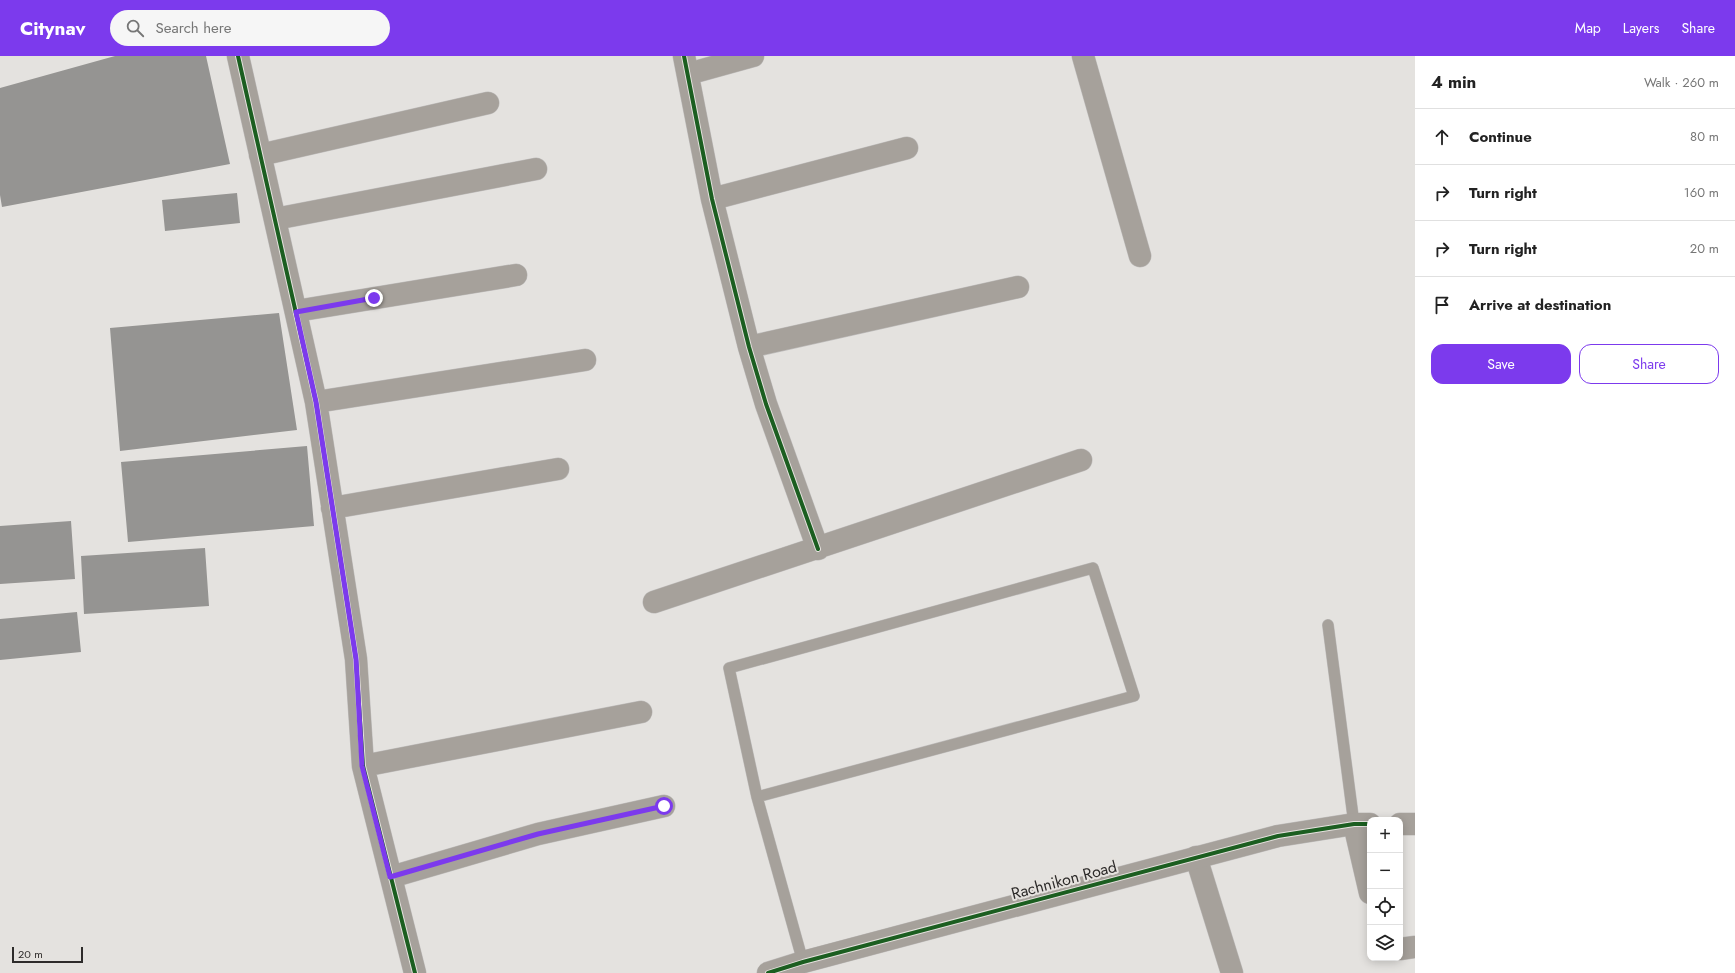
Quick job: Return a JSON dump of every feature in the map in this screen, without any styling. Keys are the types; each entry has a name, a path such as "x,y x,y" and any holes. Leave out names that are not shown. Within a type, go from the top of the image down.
{"street":[{"path":"238,56 316,402 356,659 362,766 415,973"},
{"path":"753,56 686,65 712,199 749,347 766,404 818,549"},
{"path":"1083,56 1140,256"},
{"path":"260,155 488,103"},
{"path":"712,199 907,148"},
{"path":"275,219 536,169"},
{"path":"296,312 516,275"},
{"path":"749,347 1018,286"},
{"path":"316,402 585,360"},
{"path":"654,602 818,549 1081,460"},
{"path":"332,508 558,469"},
{"path":"362,766 641,712"},
{"path":"390,877 538,834 664,806"},
{"path":"1362,824 1370,889"},
{"name":"Rachnikon Road","path":"768,973 802,962 1278,836 1362,824"},
{"path":"1403,824 1415,824"},
{"path":"1196,857 1232,973"},
{"path":"1403,949 1415,947"}],"lane":[{"path":"757,797 1134,696 1093,568 729,668 757,797 802,962"},
{"path":"1328,625 1362,824"}],"building":[{"path":"115,56 206,56 230,164 2,207 0,195 0,88"},
{"path":"237,193 240,223 165,231 162,200"},
{"path":"279,313 297,430 120,451 110,328"},
{"path":"307,446 314,526 128,542 121,462"},
{"path":"71,521 75,579 0,584 0,526"},
{"path":"205,548 209,606 84,614 81,556"},
{"path":"77,612 81,652 0,660 0,619"}],"cycle path":[{"path":"238,56 316,402 356,659 363,766 415,973"},
{"path":"684,56 712,199 749,347 766,404 818,549"},
{"path":"768,973 803,962 1278,836 1354,824 1367,824"}],"route":[{"path":"374,298 296,312 316,402 356,659 362,766 390,877 538,834 664,806"}]}
